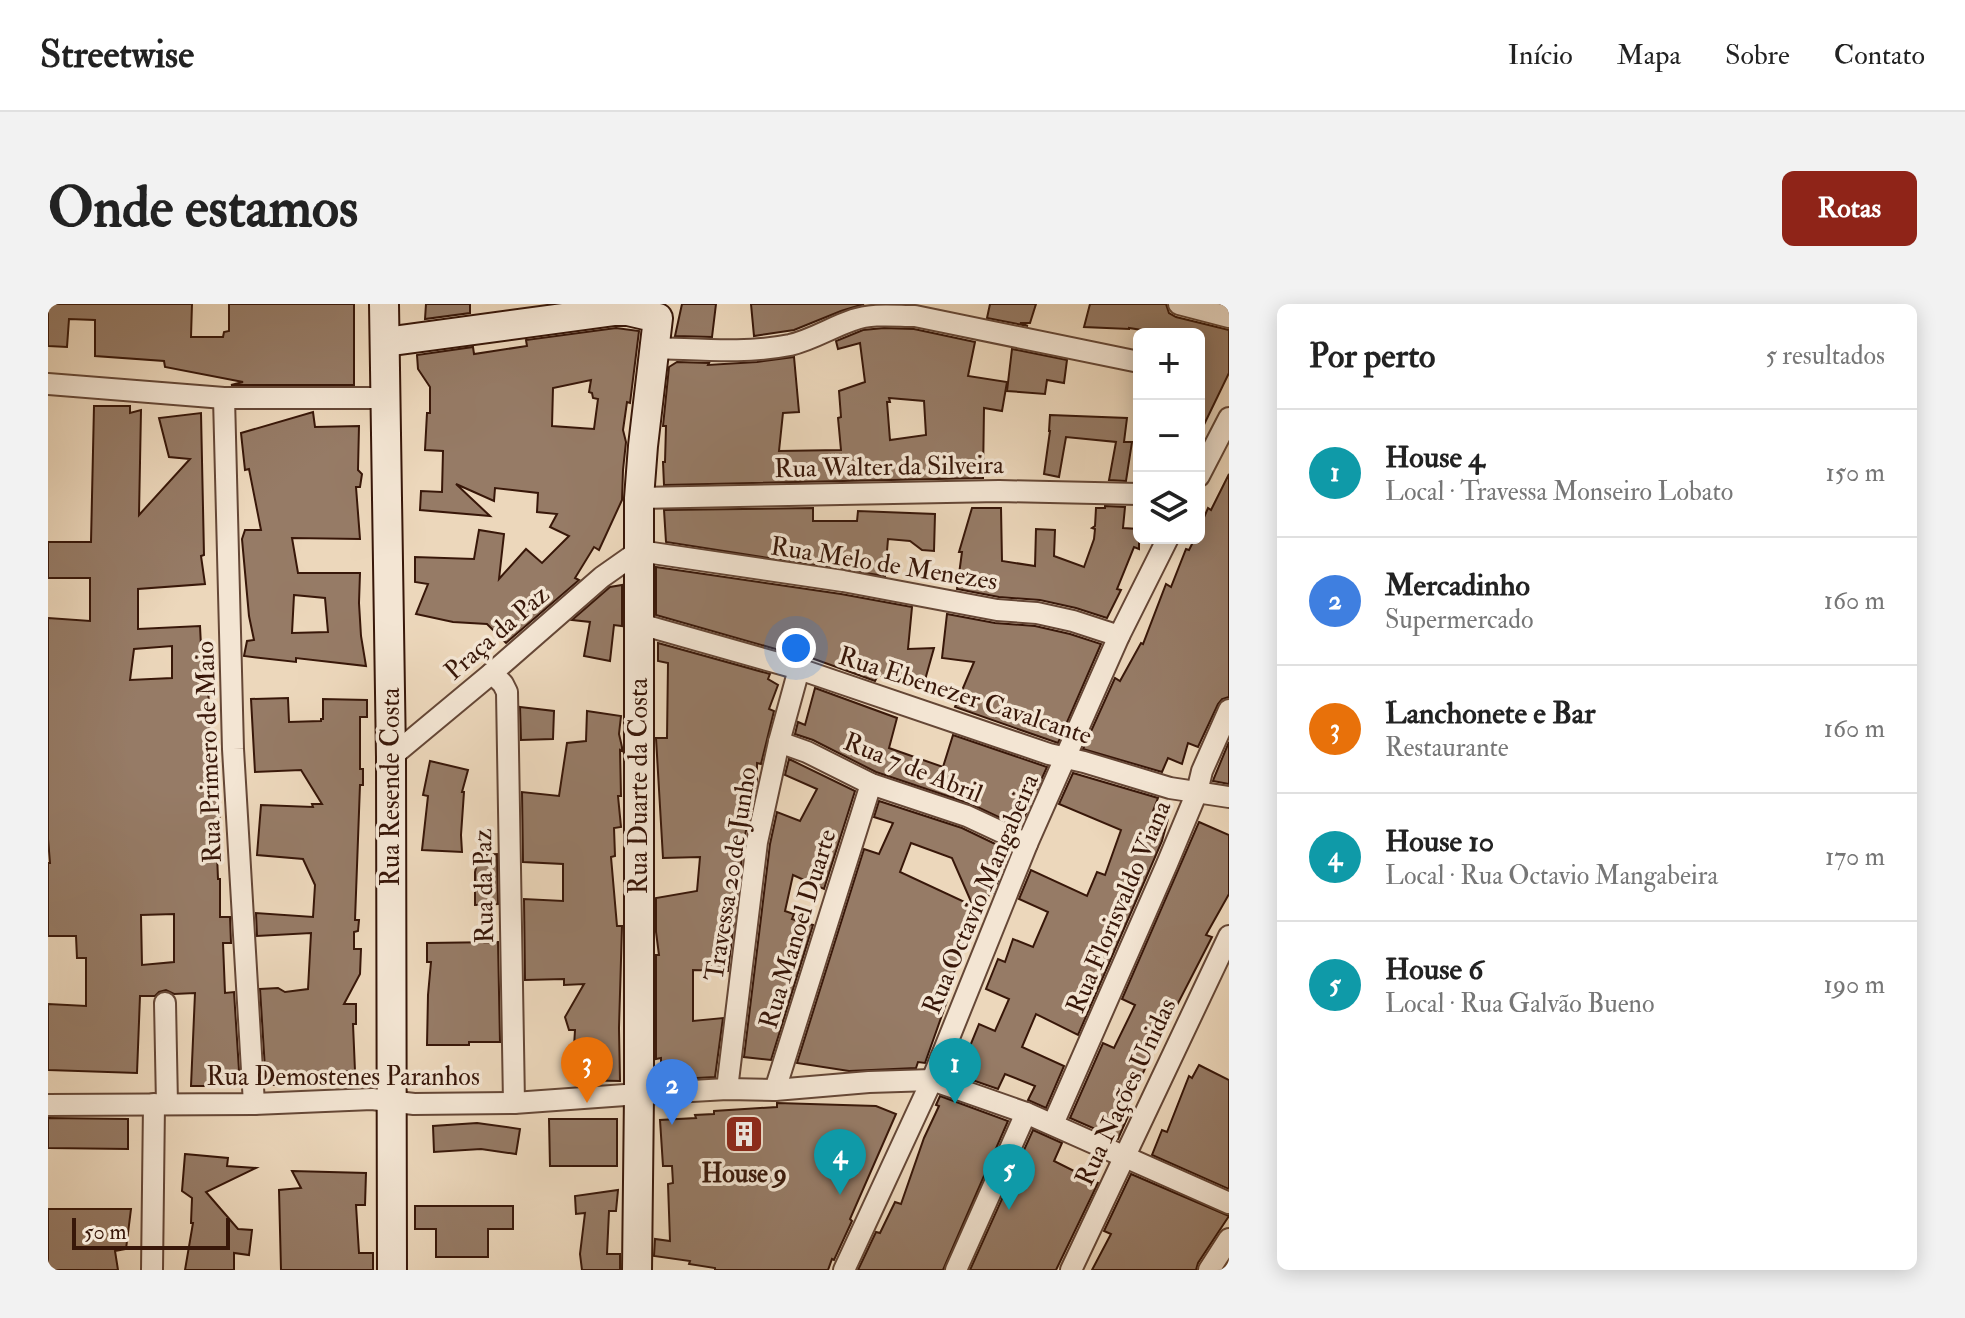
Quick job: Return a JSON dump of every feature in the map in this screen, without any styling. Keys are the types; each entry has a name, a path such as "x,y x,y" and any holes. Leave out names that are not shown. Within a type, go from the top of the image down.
{"main road":[{"name":"Rua Resende Costa","path":"384,304 391,757 392,1270"},
{"path":"385,342 615,311 659,311"},
{"name":"Rua Duarte da Costa","path":"637,1270 639,498 659,311"}],"street":[{"path":"1179,304 1229,317"},
{"path":"654,348 768,348 794,344 857,318 915,316 1133,361"},
{"path":"48,384 224,398 385,398"},
{"name":"Rua Primero de Maio","path":"224,398 233,749 254,1104"},
{"path":"1201,472 1229,418"},
{"name":"Rua Walter da Silveira","path":"639,498 999,491 1133,494"},
{"name":"Rua Octavio Mangabeira","path":"844,1270 932,1080 1027,844 1119,636 1165,544"},
{"name":"Praça da Paz","path":"391,757 602,577 639,551"},
{"name":"Rua Melo de Menezes","path":"639,551 843,581 997,610 1037,613 1119,636"},
{"name":"Rua Ebenezer Cavalcante","path":"640,624 799,669 1066,759 1170,788 1229,797"},
{"name":"Travessa 20 de Junho","path":"727,1089 757,842 799,669"},
{"name":"Rua da Paz","path":"492,673 507,692 514,1103"},
{"name":"Rua Florisvaldo Viana","path":"1053,1124 1167,864 1229,710"},
{"name":"Rua 7 de Abril","path":"779,742 807,752 871,784 967,816 1027,844"},
{"name":"Rua Manoel Duarte","path":"775,1090 871,784"},
{"name":"Rua Nações Unidas","path":"1071,1270 1229,936"},
{"path":"152,1270 165,1003"},
{"path":"932,1080 1053,1124 1229,1203"},
{"name":"Rua Demostenes Paranhos","path":"48,1105 254,1104 372,1099 414,1104 514,1103 932,1080"},
{"path":"956,1270 1026,1113"},
{"path":"1209,1270 1229,1239"}],"building":[{"path":"48,304 192,304 191,337 223,337 224,332 229,331 229,304 354,304 354,385 231,385 243,382 165,367 164,361 95,356 95,320 69,319 67,347 48,346"},
{"path":"426,304 470,304 470,313 425,319"},
{"path":"682,304 716,304 712,337 675,336"},
{"path":"751,304 864,304 794,330 754,336"},
{"path":"990,304 1036,304 1030,323 1020,323 1028,326 987,318"},
{"path":"1090,304 1166,304 1169,313 1176,317 1229,330 1229,373 1205,423 1205,328 1084,327"},
{"path":"616,328 639,331 630,403 627,402 623,430 626,442 622,500 599,550 594,547 575,578 579,580 506,643 487,624 453,622 416,614 428,584 415,582 415,557 474,559 479,530 504,534 499,579 526,549 542,563 569,536 550,527 557,514 537,512 538,493 495,488 494,501 456,484 490,516 420,510 421,491 442,492 443,451 425,450 430,387 418,369 417,355 473,347 474,354 527,346 526,340","holes":["591,380 589,392 598,399 594,429 552,426 553,388"]},
{"path":"914,329 975,342 968,376 1007,382 1002,411 984,408 983,478 664,485 666,426 663,426 669,367 677,362 708,365 794,357 799,412 783,413 779,451 841,450 839,391 865,382 860,343 838,349 836,341 863,330","holes":["889,398 924,401 926,435 890,440"]},
{"path":"1012,349 1067,360 1064,383 1047,380 1045,394 1007,391"},
{"path":"94,406 130,406 130,413 141,410 139,515 190,459 169,457 159,418 201,413 204,555 201,556 205,584 138,589 138,629 200,626 201,646 205,645 210,780 218,779 220,828 216,829 220,917 230,917 231,943 223,943 225,993 234,992 240,1086 191,1086 195,993 174,994 166,990 155,996 140,996 137,1073 48,1070 48,1004 86,1006 86,958 77,958 76,936 48,936 48,618 90,621 90,578 48,578 48,542 91,542","holes":["172,646 172,678 130,680 134,649","174,914 174,962 142,965 141,915"]},
{"path":"313,412 315,427 359,426 358,470 362,474 360,487 356,487 360,539 292,538 298,573 360,573 361,636 366,666 244,656 247,641 254,640 242,539 245,530 261,530 249,469 245,470 241,433","holes":["294,595 325,598 328,632 292,633"]},
{"path":"1050,415 1127,418 1124,442 1132,442 1126,481 1109,480 1116,442 1066,437 1059,477 1044,474"},
{"path":"1229,474 1229,697 1218,704 1198,747 1188,743 1182,764 1168,758 1162,772 1083,749 1115,678 1120,681 1143,644 1166,584 1171,587 1186,549 1189,550 1192,544 1205,544 1205,515 1208,508 1211,510"},
{"path":"1125,507 1123,528 1133,529 1133,544 1139,544 1139,549 1134,547 1117,589 1121,590 1107,618 1040,600 999,597 957,589 962,552 959,552 972,508 1001,508 1002,561 1035,566 1036,529 1055,530 1054,556 1084,567 1094,539 1095,529 1092,528 1095,526 1096,508"},
{"path":"813,508 813,521 857,521 858,511 935,514 934,551 922,550 910,541 888,539 885,576 666,542 664,510"},
{"path":"656,567 912,607 908,649 934,648 923,687 878,675 875,681 781,647 779,650 656,615"},
{"path":"622,585 622,626 614,625 610,661 584,656 590,622 572,620 610,587"},
{"path":"947,614 995,623 1035,626 1101,644 1058,743 955,707 974,662 942,658"},
{"path":"658,643 770,674 768,679 778,685 769,709 774,711 761,764 757,763 757,781 744,840 728,971 693,970 693,1021 723,1018 715,1077 661,1080 661,1058 656,1059 656,955 659,955 656,898 697,891 700,857 663,858 656,738 667,738 668,663 658,661"},
{"path":"815,688 897,718 889,748 943,767 953,735 1047,767 1020,827 971,804 876,772 795,734 798,722 805,725"},
{"path":"288,698 289,722 321,721 323,699 367,700 367,717 360,717 363,785 360,785 355,920 359,920 358,931 354,932 354,949 361,949 360,974 344,1004 356,1004 356,1024 353,1024 355,1071 334,1072 334,1076 283,1075 283,1085 266,1085 260,989 278,988 285,992 308,989 311,933 257,936 256,913 313,917 315,885 303,859 257,855 261,805 313,807 312,804 322,804 301,770 255,772 251,699"},
{"path":"520,707 554,711 553,739 521,740"},
{"path":"587,711 621,716 621,796 618,796 621,827 614,828 615,856 611,857 617,926 622,926 620,1081 572,1080 575,1030 569,1030 565,1017 584,984 564,985 564,979 525,980 524,899 563,901 563,864 523,862 522,792 559,796 567,743 586,741"},
{"path":"1229,742 1229,784 1213,781 1214,778"},
{"path":"789,759 855,791 824,889 793,875 785,911 794,914 792,919 813,925 771,1060 744,1057 770,844 777,812 800,821 817,789 785,775"},
{"path":"430,761 468,770 462,792 462,852 422,850 428,796 423,795"},
{"path":"1073,773 1158,798 1153,811 1168,819 1162,841 1078,1035 1036,1014 1022,1047 1064,1066 1046,1108 1028,1100 1035,1086 1005,1074 998,1089 949,1072 955,1057 964,1061 979,1024 995,1031 1009,999 986,989 998,959 1005,962 1013,939 1033,947 1048,912 1019,899 1031,870 1087,896 1097,872 1105,875 1121,830 1059,804"},
{"path":"879,801 962,828 1010,851 993,893 990,892 979,919 977,916 972,925 944,999 947,1001 925,1063 918,1062 916,1068 849,1071 797,1063 864,849 879,854 893,823 874,817","holes":["911,843 952,858 973,906 900,872"]},
{"path":"1199,822 1229,835 1229,894 1206,935 1212,937 1171,1012 1126,1110 1130,1112 1118,1139 1070,1118 1103,1043 1114,1048 1135,1005 1122,999"},
{"path":"497,854 498,904 475,905 475,872 479,855"},
{"path":"498,942 500,1042 427,1045 431,962 427,962 427,943"},
{"path":"1199,1065 1229,1080 1229,1189 1152,1155 1162,1130 1167,1132 1189,1076 1192,1078"},
{"path":"940,1096 1008,1121 943,1270 858,1270 895,1202 901,1204 924,1138 939,1106 936,1105"},
{"path":"777,1103 876,1106 896,1114 850,1219 852,1221 828,1270 715,1270 689,1264 690,1261 654,1256 655,1239 670,1241 668,1184 673,1183 672,1166 663,1166 660,1120 696,1118 695,1115 714,1114 714,1111 777,1107"},
{"path":"48,1118 128,1119 128,1149 48,1148"},
{"path":"549,1119 617,1119 617,1166 550,1166"},
{"path":"477,1123 520,1129 516,1154 481,1149 434,1152 433,1126"},
{"path":"1033,1130 1062,1143 1054,1161 1098,1183 1056,1270 970,1270"},
{"path":"185,1154 228,1158 227,1166 256,1168 206,1192 238,1229 252,1230 249,1255 234,1253 234,1270 185,1270 193,1223 192,1198 182,1191"},
{"path":"292,1171 366,1173 365,1205 356,1205 359,1253 373,1253 373,1270 281,1270 279,1190 301,1188"},
{"path":"1131,1174 1229,1216 1196,1270 1092,1270 1111,1234 1104,1231"},
{"path":"618,1190 616,1211 609,1211 607,1254 620,1254 620,1270 582,1270 580,1254 585,1213 576,1214 575,1196"},
{"path":"415,1206 513,1206 513,1229 488,1229 488,1257 436,1257 436,1229 415,1229"},
{"path":"48,1209 131,1209 126,1249 115,1251 118,1270 48,1270"}],"place":[{"name":"Lanchonete e Bar","path":"587,1103"},
{"name":"House 4","path":"955,1104"},
{"name":"Mercadinho","path":"672,1125"},
{"name":"House 9","path":"744,1134"},
{"name":"House 10","path":"840,1195"},
{"name":"House 6","path":"1009,1210"}]}
